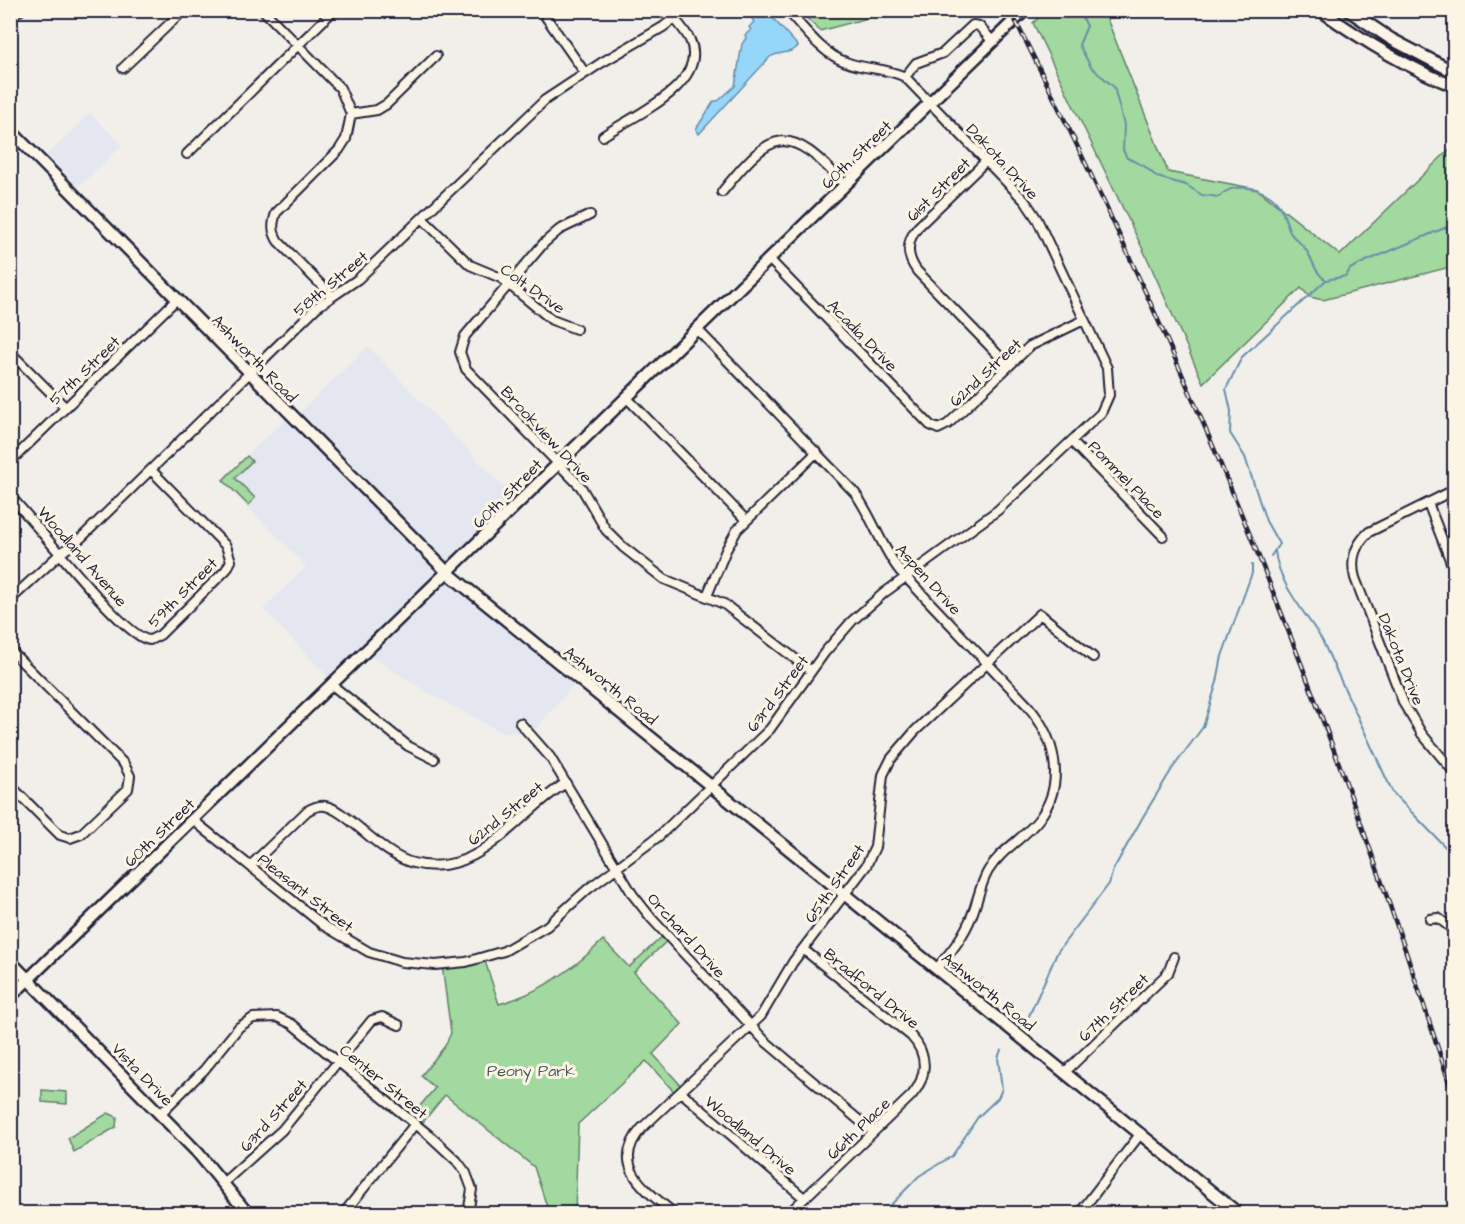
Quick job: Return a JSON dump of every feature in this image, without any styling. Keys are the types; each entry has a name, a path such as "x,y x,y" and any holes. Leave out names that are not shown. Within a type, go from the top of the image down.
{"main road":[{"name":"60th Street","path":"10,997 1025,10"},
{"path":"1320,10 1380,50 1423,73 1455,86"},
{"path":"1348,10 1391,39 1455,72"},
{"name":"Ashworth Road","path":"10,130 448,573 1239,1214"},
{"name":"Vista Drive","path":"10,961 224,1182 248,1214"}],"street":[{"path":"10,15 21,10"},
{"path":"123,68 184,10"},
{"path":"263,10 340,88 351,114 346,139 339,150 274,218 273,231 278,241 332,297"},
{"path":"187,154 334,10"},
{"path":"541,10 585,73"},
{"path":"603,136 655,105 675,89 693,57 690,41 667,10"},
{"name":"58th Street","path":"10,600 82,537 317,307 358,279 532,112 585,73 675,19 685,10"},
{"name":"Dakota Drive","path":"787,10 824,48 839,59 858,66 888,69 905,77 1032,210 1109,376 1109,395 1105,405"},
{"path":"905,77 916,63 943,53 973,25 979,26 993,42"},
{"path":"351,114 377,110 387,104 436,56"},
{"path":"722,192 754,153 778,142 796,143 812,151 845,185"},
{"name":"61st Street","path":"986,161 913,233 909,254 917,271 1009,366"},
{"path":"509,284 559,230 590,215"},
{"name":"Colt Drive","path":"422,218 470,264 509,284 552,320 576,329"},
{"name":"Acadia Drive","path":"769,259 930,425 938,429"},
{"name":"Brookview Drive","path":"509,284 471,329 460,352 466,369 580,487 606,530 623,547 664,579 707,596 729,608 811,671"},
{"name":"57th Street","path":"10,462 177,299"},
{"name":"62nd Street","path":"938,429 948,424 1030,346 1084,320"},
{"name":"Aspen Drive","path":"697,329 861,501 885,552 906,578 1040,719 1049,738 1056,765 1050,798 1039,819 1003,850 993,864 985,877 962,937 937,968"},
{"path":"10,352 65,407"},
{"path":"626,397 746,520"},
{"name":"63rd Street","path":"415,963 466,962 512,948 547,926 588,889 659,836 770,729 811,671 852,621 998,510 1072,442 1105,405"},
{"name":"Pommel Place","path":"1072,442 1163,536"},
{"path":"707,596 730,541 746,520 816,452"},
{"name":"59th Street","path":"136,635 146,640 155,638 229,566 230,555 226,546 151,470"},
{"path":"1454,490 1428,503 1455,570"},
{"name":"Woodland Avenue","path":"10,496 90,588 136,635"},
{"name":"Dakota Drive","path":"1428,503 1376,528 1357,545 1353,560 1355,576 1404,704 1422,734 1455,772"},
{"name":"65th Street","path":"675,1214 635,1179 630,1165 632,1141 642,1128 751,1027 770,1004 802,949 846,895 875,847 883,775 891,759 915,730 1040,614 1093,657"},
{"path":"10,650 124,764 130,776 128,789 81,834 70,837 60,835 10,785"},
{"path":"332,685 408,746 434,759"},
{"name":"Orchard Drive","path":"520,723 543,747 642,907 751,1027 873,1132"},
{"name":"62nd Street","path":"250,866 307,811 318,806 336,811 382,848 404,860 438,866 463,861 485,850 539,800 566,783"},
{"name":"Pleasant Street","path":"193,820 337,935 369,952 415,963"},
{"path":"1430,919 1438,918 1455,930"},
{"name":"Bradford Drive","path":"802,949 911,1036 921,1051"},
{"name":"67th Street","path":"1065,1072 1168,973 1174,957"},
{"name":"Center Street","path":"160,1114 246,1022 269,1016 292,1024 457,1161 466,1173 472,1189 468,1214"},
{"name":"63rd Street","path":"224,1182 270,1144 372,1020 388,1018 399,1025"},
{"name":"66th Place","path":"788,1214 917,1089 924,1074 921,1051"},
{"name":"Woodland Drive","path":"681,1092 804,1198"},
{"path":"343,1214 415,1124"},
{"path":"1079,1214 1141,1133"}],"shaded area":[{"path":"90,113 122,145 72,193 41,161"},
{"path":"368,346 519,503 448,572 579,679 531,734 499,731 427,692 365,653 334,683 263,609 306,566 221,480 290,415 294,418"}],"green space":[{"path":"799,11 894,11 820,31"},
{"path":"1046,11 1101,11 1105,14 1168,172 1257,189 1340,255 1454,145 1454,266 1323,300 1310,297 1301,288 1203,383 1149,262 1033,23"},
{"path":"247,456 252,461 235,478 255,498 248,505 223,480"},
{"name":"Peony Park","path":"665,934 670,938 634,972 682,1024 653,1054 684,1089 677,1095 646,1061 578,1124 575,1213 549,1213 534,1167 445,1095 419,1127 409,1119 435,1088 421,1076 445,1046 451,1033 442,965 484,958 499,1004 556,979 603,940 629,967"},
{"path":"42,1090 67,1092 67,1104 42,1102"},
{"path":"108,1113 117,1117 116,1127 74,1152 68,1138"}],"water":[{"path":"761,12 769,14 798,46 792,51 770,57 699,134 696,129 714,101 718,101 735,86 745,35 751,30 749,27 754,22 752,19"}],"waterway":[{"path":"1068,10 1084,20 1087,26 1079,45 1091,67 1114,87 1124,125 1123,150 1127,158 1144,166 1157,177 1186,185 1202,195 1219,197 1232,189 1248,188 1271,197 1283,213 1291,234 1306,250 1318,273 1326,280 1346,276 1350,269 1364,262 1454,224"},
{"path":"1271,556 1279,544 1266,521 1245,457 1230,433 1231,411 1226,389 1242,357 1326,280"},
{"path":"1275,551 1277,564 1287,587 1322,640 1393,793 1454,856"},
{"path":"1029,1016 1058,951 1109,884 1113,870 1144,815 1172,769 1203,727 1217,682 1222,656 1252,573 1252,565"},
{"path":"882,1214 919,1176 952,1156 978,1117 998,1098 1002,1089 998,1058 1001,1050"}],"railway":[{"path":"1010,10 1138,275 1254,545 1359,819 1454,1098"}]}
